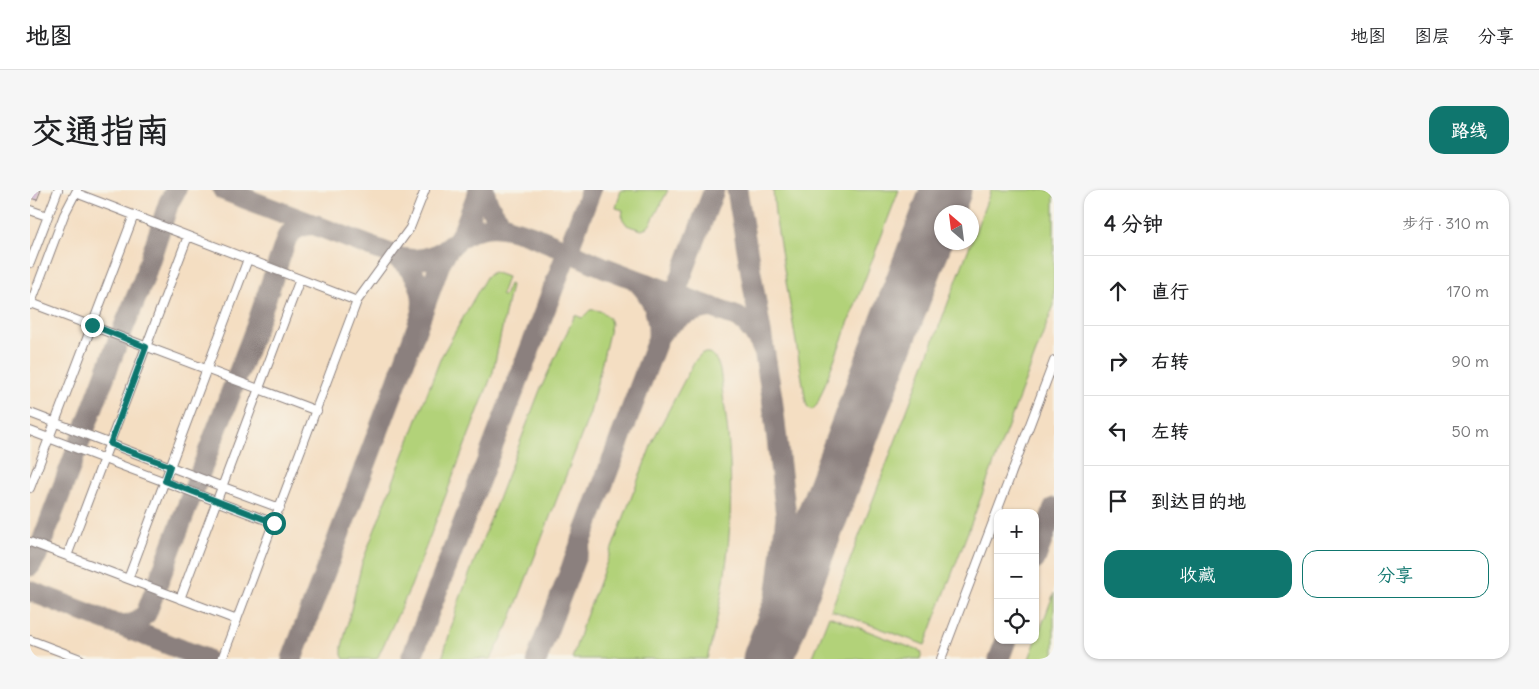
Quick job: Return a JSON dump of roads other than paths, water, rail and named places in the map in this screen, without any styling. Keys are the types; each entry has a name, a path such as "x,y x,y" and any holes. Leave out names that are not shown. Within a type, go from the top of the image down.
{"lane":[{"path":"30,263 58,190"},
{"path":"222,659 358,301 410,228 425,190"},
{"path":"317,411 92,325 30,304 64,215 76,191 358,301"},
{"path":"30,210 48,214"},
{"path":"30,488 134,215"},
{"path":"67,556 188,236"},
{"path":"128,579 248,259"},
{"path":"180,598 300,279"},
{"path":"941,659 1054,361"},
{"path":"30,413 280,508"},
{"path":"30,431 274,523"},
{"path":"30,542 237,620"},
{"path":"30,640 80,659"}]}
